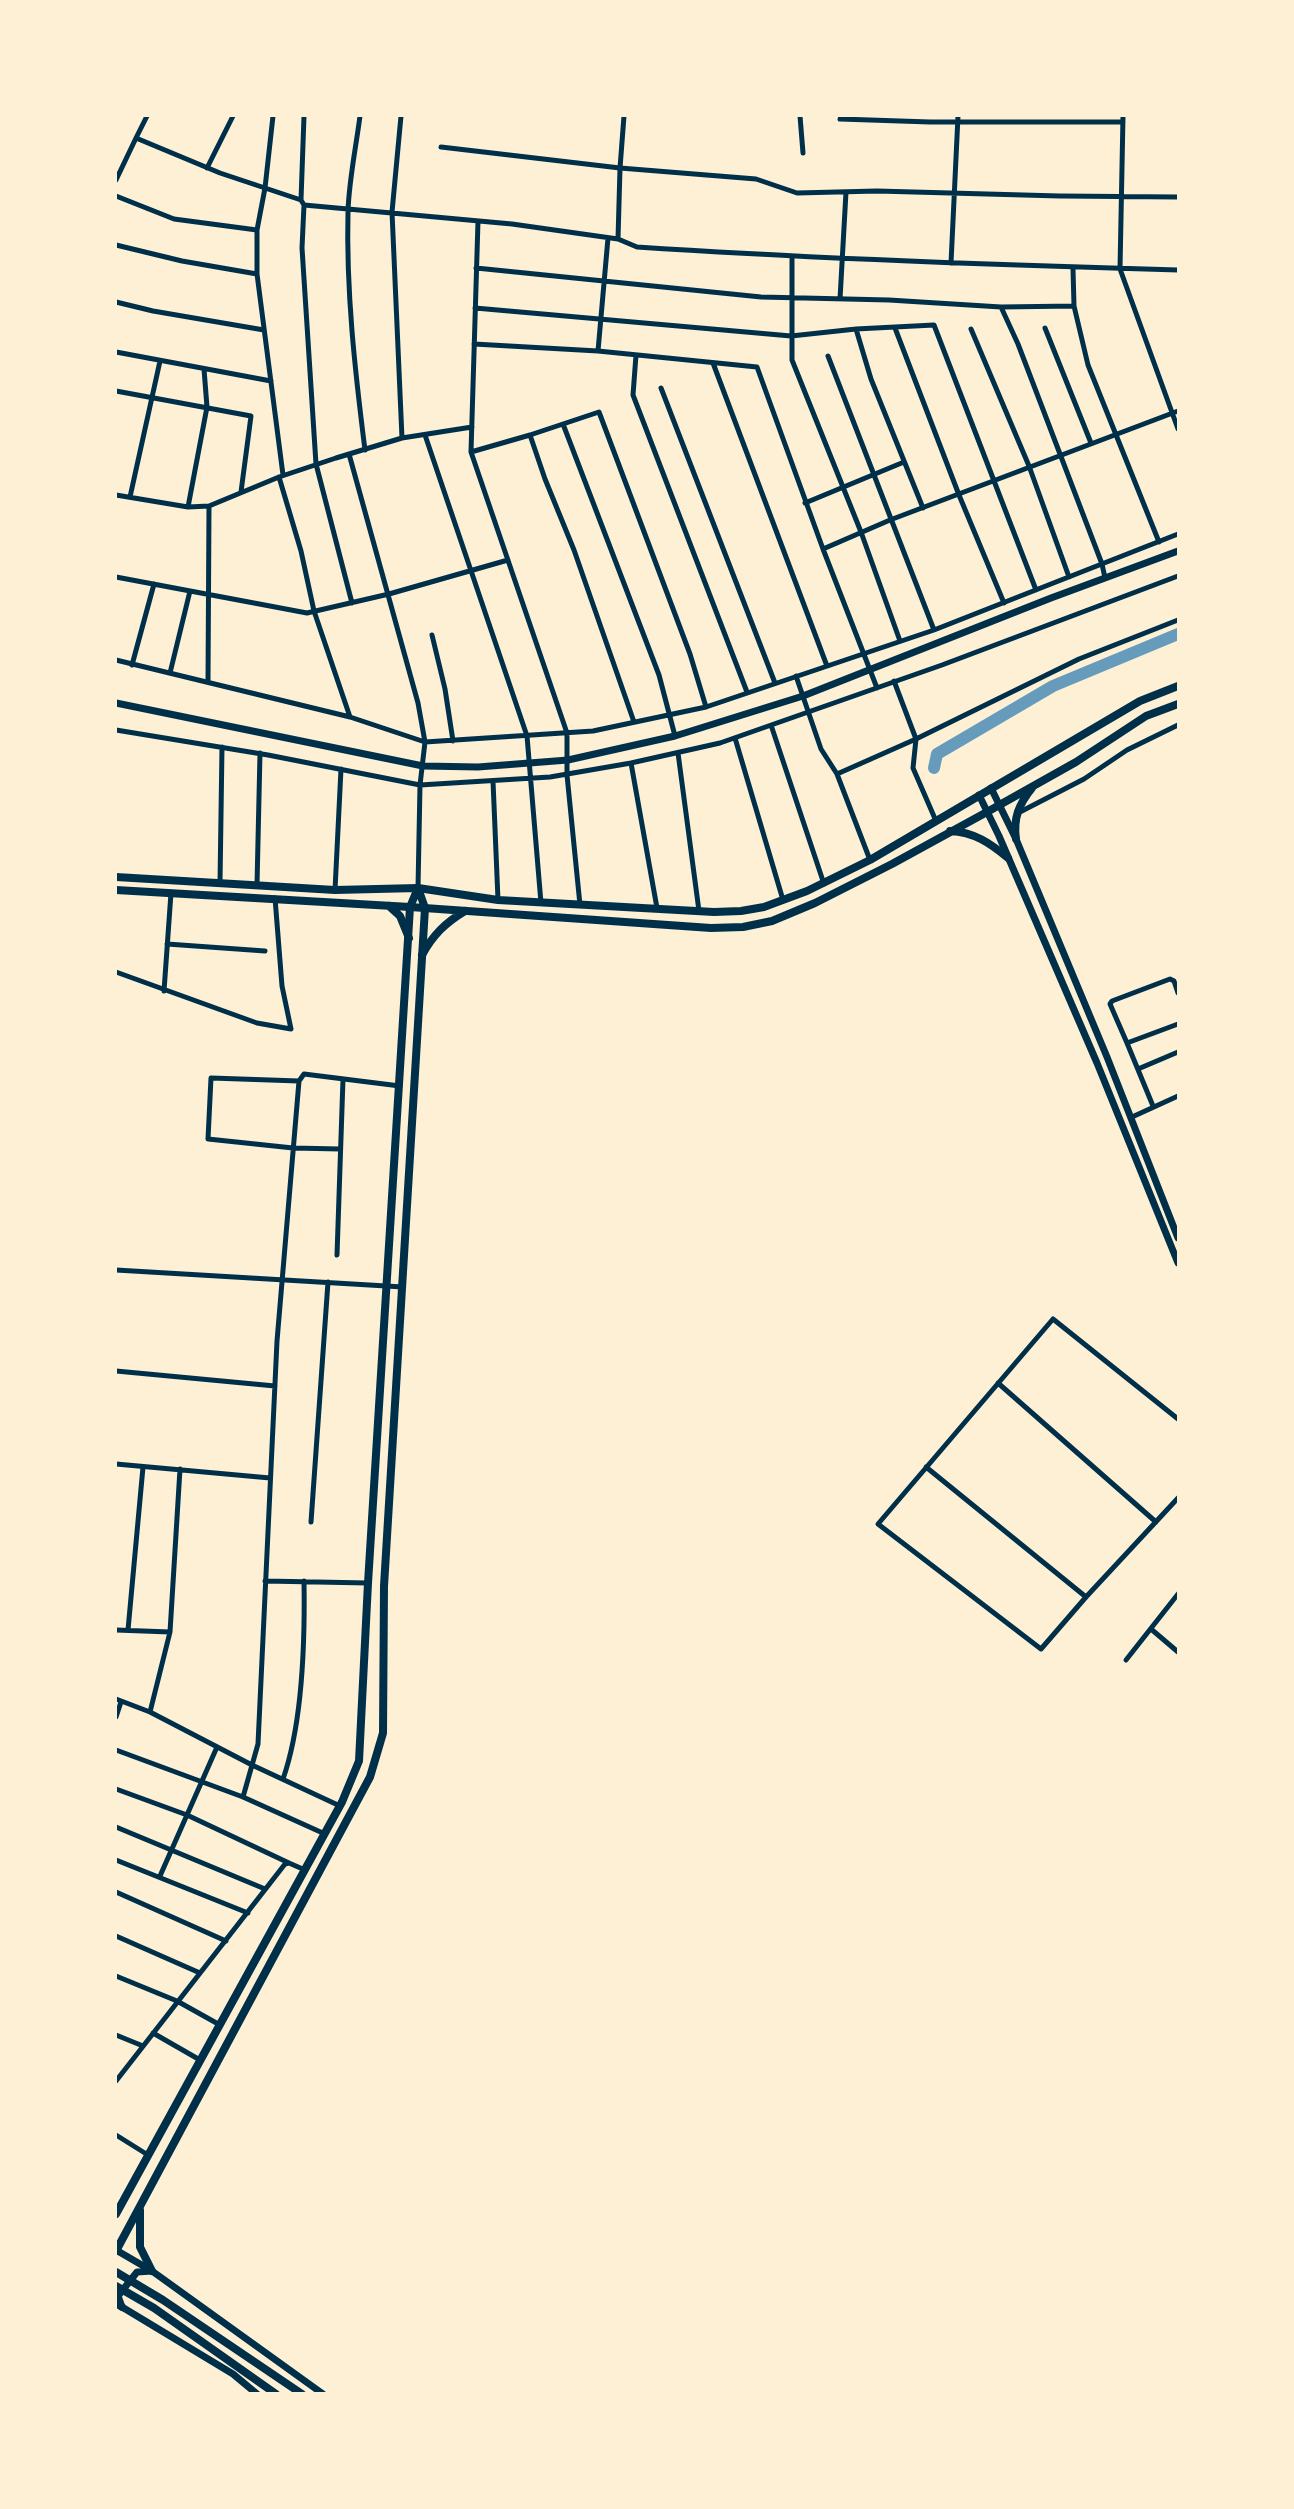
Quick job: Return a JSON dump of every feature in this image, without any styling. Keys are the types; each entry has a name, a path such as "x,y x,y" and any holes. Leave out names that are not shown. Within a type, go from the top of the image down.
{"main road":[{"path":"116,877 335,890 418,888 498,900 699,911 741,911 783,900 824,884 936,822 1140,701 1179,686"},
{"path":"116,890 387,905 711,928 743,927 772,921 871,875 1076,762 1146,716 1179,704"},
{"path":"1016,839 1014,825 1016,814 1034,785"},
{"path":"950,831 979,837 1008,858"},
{"path":"116,2214 325,1834 359,1761 368,1583 411,907 418,888"},
{"path":"116,2250 370,1777 383,1733 384,1586 425,908 418,888"},
{"path":"387,905 400,916 409,938"},
{"path":"422,955 430,940 445,923 466,911"},
{"path":"116,2203 124,2199"},
{"path":"140,2209 140,2247 152,2271"},
{"path":"116,2272 163,2300 302,2394"},
{"path":"116,2286 154,2308 276,2394"}],"street":[{"path":"116,180 147,116"},
{"path":"207,168 234,116"},
{"path":"273,116 265,188 257,230 257,274 281,476 314,611 350,717"},
{"path":"304,116 302,248 316,464 352,603"},
{"path":"360,116 348,209 353,332 365,450"},
{"path":"401,116 392,212 402,438"},
{"path":"618,239 624,116"},
{"path":"800,116 803,153"},
{"path":"840,119 1123,119 1120,268 1175,412 1179,429"},
{"path":"951,263 958,119"},
{"path":"136,138 207,168 302,202 618,239 637,247 1073,269 1179,270"},
{"path":"441,147 620,168 756,179 797,193 1179,197"},
{"path":"840,299 846,192"},
{"path":"116,196 174,219 257,230"},
{"path":"478,221 471,452 567,733 567,775 580,905"},
{"path":"598,351 608,238"},
{"path":"116,245 182,261 257,274"},
{"path":"792,256 792,360 861,532 900,641"},
{"path":"476,268 761,297 1001,307 1074,306"},
{"path":"1073,269 1074,306 1088,365 1159,542"},
{"path":"116,302 153,311 264,330"},
{"path":"1001,307 1018,344 1061,455 1102,564 1105,578"},
{"path":"475,308 791,336 856,328 934,325 1036,590"},
{"path":"856,328 871,379 923,508"},
{"path":"895,328 959,495 1004,603"},
{"path":"1045,328 1091,443"},
{"path":"971,329 1029,466 1069,577"},
{"path":"474,344 598,351 757,367 805,503 877,688"},
{"path":"116,352 271,381"},
{"path":"636,355 633,395 747,692"},
{"path":"828,356 934,630"},
{"path":"130,497 160,361"},
{"path":"713,363 827,666"},
{"path":"188,507 207,407 204,369"},
{"path":"661,388 775,682"},
{"path":"116,391 251,416 241,492"},
{"path":"471,452 599,412 690,654 706,707"},
{"path":"823,549 890,520 1175,412"},
{"path":"563,424 659,675 675,736"},
{"path":"116,495 188,507 209,506 281,476 402,438 472,427"},
{"path":"425,435 527,736 542,903"},
{"path":"531,435 633,722"},
{"path":"349,454 418,703 425,742 420,785 418,888"},
{"path":"805,503 874,477 904,462"},
{"path":"208,682 209,506"},
{"path":"116,660 350,717 425,742 593,731 706,707 934,630 1179,534"},
{"path":"116,703 423,766 478,767 568,760 675,736 803,696 1179,551"},
{"path":"116,577 297,613 389,594 508,560"},
{"path":"116,730 260,753 420,785 531,780 567,775 631,764 735,738 942,665 1179,576"},
{"path":"132,665 154,584"},
{"path":"170,673 190,591"},
{"path":"837,774 916,739 1079,659 1179,620"},
{"path":"432,635 445,689 453,741"},
{"path":"795,676 820,749 837,774 870,860"},
{"path":"894,681 916,739 913,768 936,822"},
{"path":"771,725 824,884"},
{"path":"1016,814 1084,779 1127,750 1179,726"},
{"path":"735,738 783,900"},
{"path":"220,883 222,747"},
{"path":"256,885 260,753"},
{"path":"678,753 699,911"},
{"path":"631,764 657,908"},
{"path":"335,890 341,769"},
{"path":"493,781 498,900"},
{"path":"991,788 1016,839 1132,1118 1179,1238"},
{"path":"979,795 1097,1063 1179,1263"},
{"path":"164,991 171,893"},
{"path":"116,972 257,1023 291,1029 282,986 275,898"},
{"path":"167,944 265,951"},
{"path":"1153,1106 1110,1004 1112,1001 1170,979 1174,981 1179,993"},
{"path":"1127,1043 1179,1024"},
{"path":"1138,1069 1179,1052"},
{"path":"243,1797 258,1744 275,1386 299,1081 304,1074 400,1086"},
{"path":"299,1081 211,1078 207,1139 293,1148 340,1149"},
{"path":"337,1255 343,1078"},
{"path":"1132,1118 1153,1106 1179,1096"},
{"path":"116,1270 282,1278 403,1287"},
{"path":"311,1522 328,1282"},
{"path":"1179,1419 1053,1319 878,1524 1041,1648 1179,1498"},
{"path":"116,1371 275,1386"},
{"path":"998,1383 1156,1522"},
{"path":"116,1464 270,1478"},
{"path":"128,1630 143,1467"},
{"path":"926,1467 1086,1597"},
{"path":"150,1712 170,1632 180,1469"},
{"path":"265,1581 368,1583"},
{"path":"283,1779 292,1751 296,1721 304,1635 304,1581"},
{"path":"1126,1660 1178,1595"},
{"path":"1150,1629 1179,1652"},
{"path":"116,1630 170,1632"},
{"path":"116,1716 118,1700 150,1712 252,1765 340,1806"},
{"path":"160,1876 217,1747"},
{"path":"116,1750 243,1797 325,1834"},
{"path":"116,1788 187,1815 305,1870"},
{"path":"116,1827 266,1889"},
{"path":"116,1860 248,1913"},
{"path":"116,2079 285,1864 289,1863"},
{"path":"116,1892 226,1941"},
{"path":"116,1936 200,1973"},
{"path":"116,1976 177,2001 220,2025"},
{"path":"153,2033 200,2060"},
{"path":"116,2035 143,2046"},
{"path":"116,2135 148,2155"},
{"path":"116,2250 152,2271 323,2394"},
{"path":"152,2271 137,2272 118,2296 118,2306 233,2374 257,2394"}],"waterway":[{"path":"934,768 937,754 1053,686 1178,634"}]}
